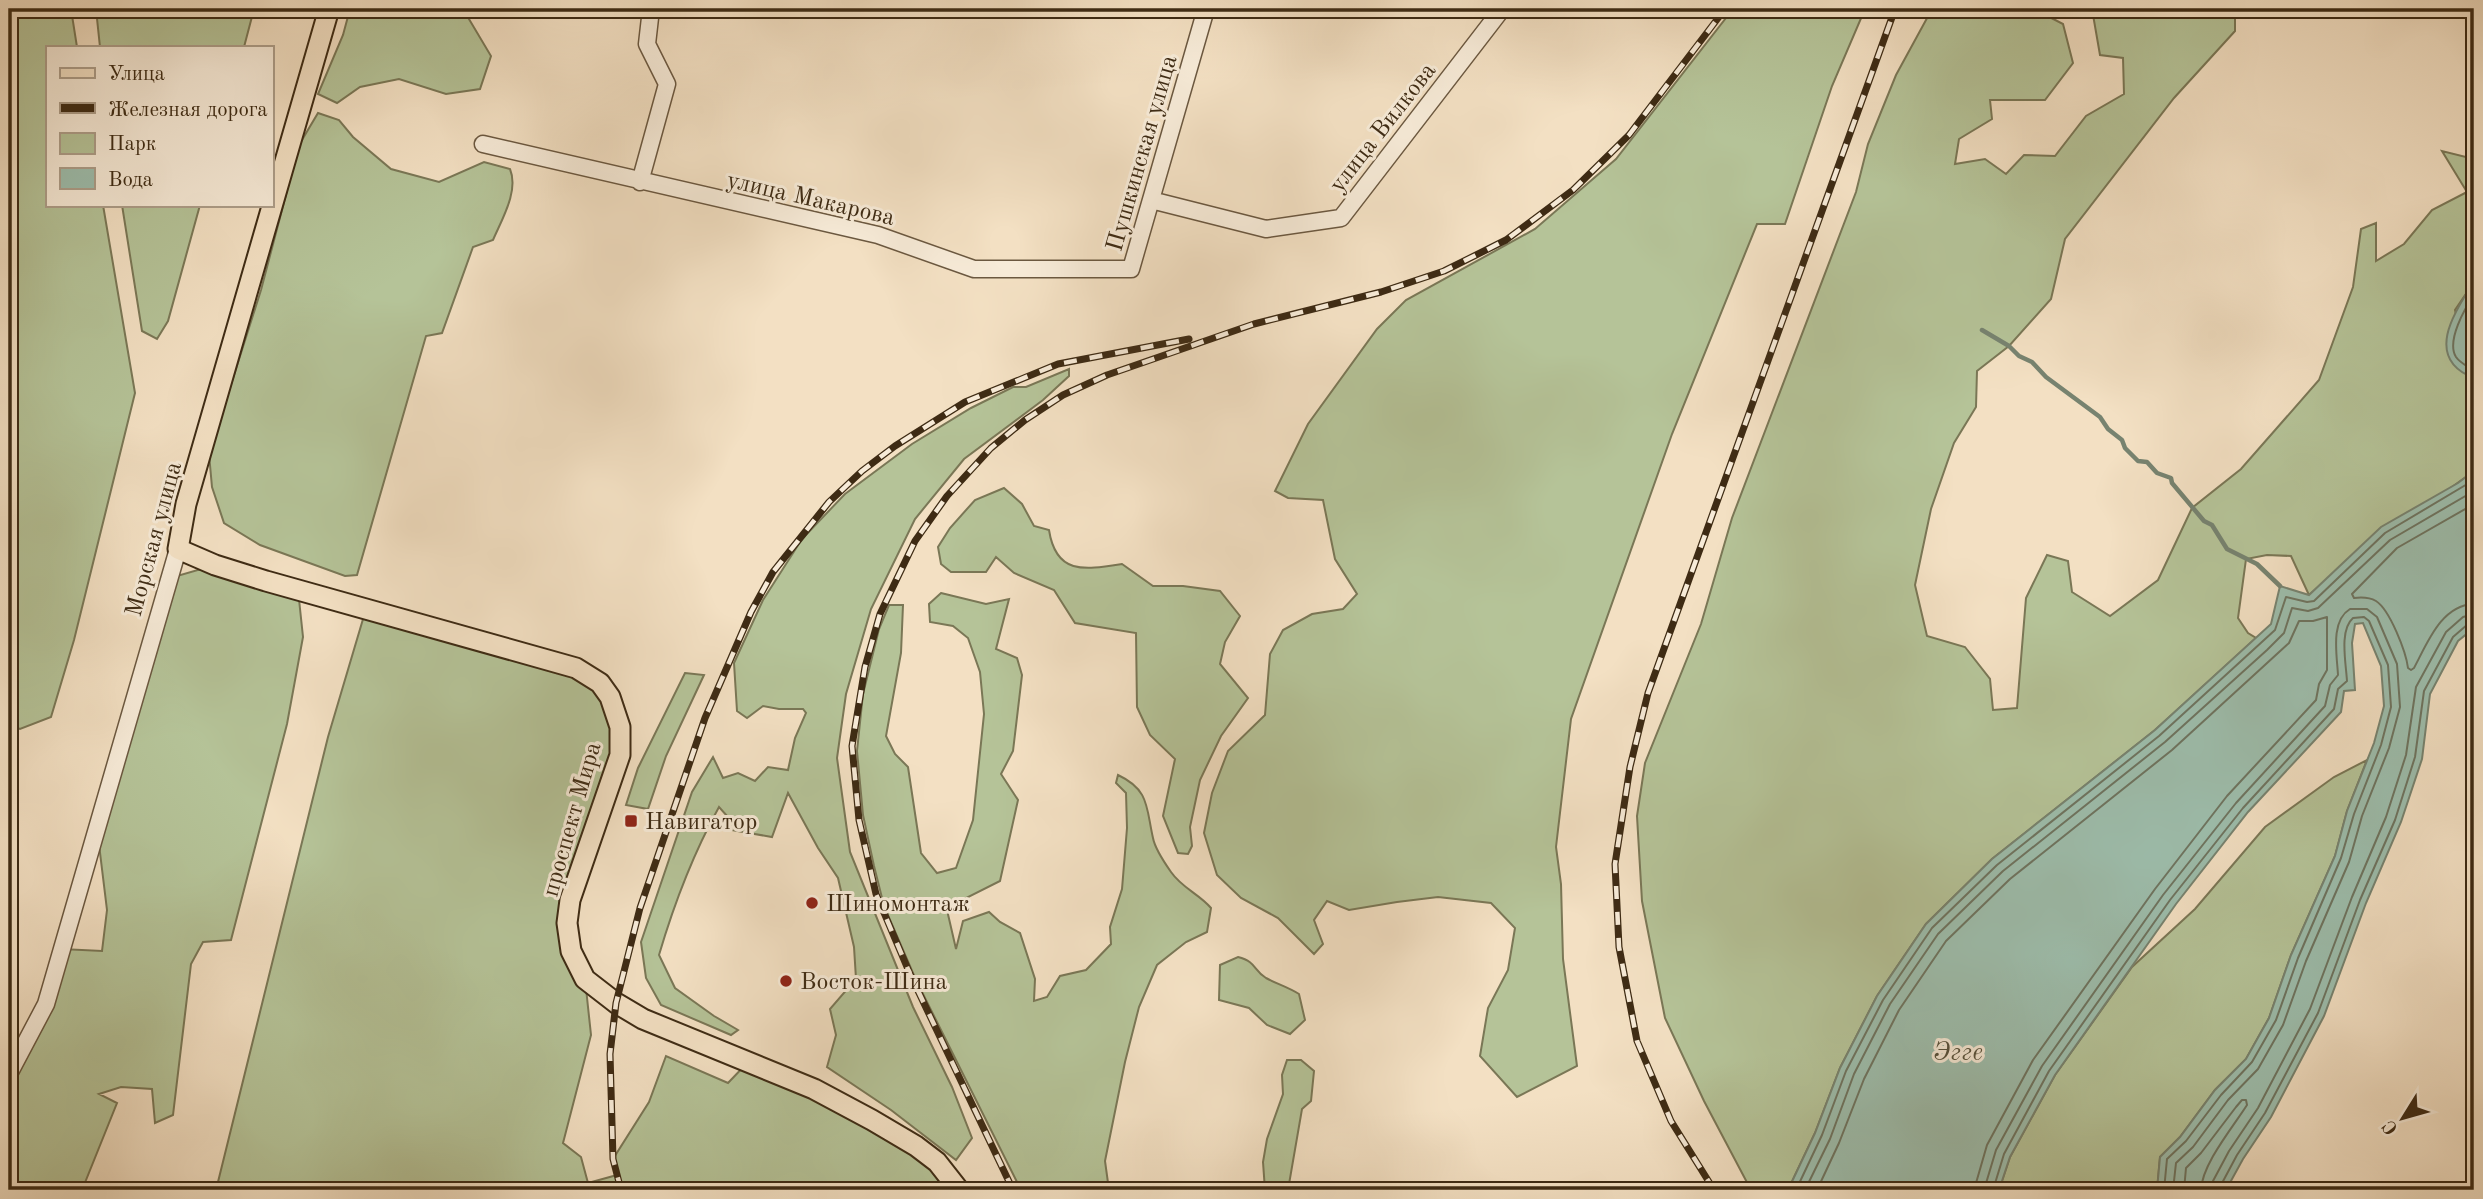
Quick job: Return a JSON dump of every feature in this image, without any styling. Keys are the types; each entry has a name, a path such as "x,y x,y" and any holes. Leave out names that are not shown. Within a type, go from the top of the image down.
{"main road":[{"name":"Морская улица","path":"273,203 329,9"},
{"name":"Морская улица","path":"178,550 186,504 272,206"},
{"name":"проспект Мира","path":"178,550 240,573 576,668 600,683 610,697 620,727 620,755 570,900 567,923 571,951 586,979 616,1003 643,1019 814,1089 872,1120 937,1161 959,1190"}],"street":[{"path":"640,182 667,84 647,44 651,9"},
{"name":"Пушкинская улица","path":"1131,269 1206,9"},
{"name":"улица Вилкова","path":"1151,200 1266,229 1341,218 1502,9"},
{"name":"улица Макарова","path":"483,144 878,235 974,269 1131,269"},
{"name":"Морская улица","path":"9,1074 46,1004 178,550"}],"green space":[{"path":"9,9 71,9 77,46 46,46 46,206 103,206 135,393 74,640 51,717 20,729 9,725"},
{"path":"96,9 254,9 244,46 100,46"},
{"path":"350,9 463,9 491,56 480,89 446,94 399,79 360,87 337,103 318,94 343,35"},
{"path":"1733,9 1865,9 1832,86 1785,224 1757,224 1672,434 1571,719 1556,847 1561,884 1563,959 1577,1066 1517,1097 1480,1056 1488,1008 1508,970 1515,928 1491,903 1438,897 1349,910 1327,901 1314,920 1323,944 1314,954 1278,918 1241,898 1217,875 1204,833 1212,793 1228,751 1265,715 1270,654 1283,630 1312,614 1343,609 1357,594 1335,559 1323,500 1288,498 1275,491 1308,424 1377,329 1406,300 1535,229 1616,159"},
{"path":"1932,9 2034,9 2063,24 2073,63 2045,100 1990,100 1992,119 1959,139 1955,164 1985,159 2006,174 2024,155 2055,156 2086,116 2124,94 2123,58 2100,55 2092,9 2235,9 2235,31 2174,98 2065,239 2051,299 2009,346 1977,371 1976,407 1954,443 1931,509 1915,585 1927,636 1965,647 1990,679 1993,710 2017,708 2026,598 2047,555 2068,561 2072,592 2110,616 2158,580 2192,508 2241,469 2319,380 2353,287 2361,229 2376,223 2376,261 2404,244 2432,210 2467,192 2442,151 2474,159 2474,282 2455,310 2470,377 2474,378 2474,471 2339,569 2309,595 2291,556 2267,555 2246,559 2238,618 2248,633 2256,638 2155,730 1992,859 1926,924 1877,996 1840,1068 1815,1133 1788,1190 1751,1190 1704,1101 1665,1018 1642,901 1637,816 1645,763 1701,624 1732,518 1856,192 1868,144 1896,75"},
{"path":"318,113 339,120 353,137 391,169 439,182 484,162 510,169 512,178 511,196 493,240 473,247 442,333 426,336 357,575 345,576 260,545 224,523 212,487 209,454 261,290 299,145"},
{"path":"122,206 200,206 168,321 157,339 142,331"},
{"path":"1069,369 1069,376 1043,400 964,459 915,519 871,609 846,694 837,758 850,852 913,1007 952,1087 972,1138 956,1160 891,1110 827,1067 836,1035 830,1009 856,979 854,947 838,878 788,793 772,837 731,830 728,817 719,807 685,880 659,955 675,988 738,1030 731,1035 661,1005 646,978 641,942 692,792 713,757 723,778 738,773 755,781 768,767 788,770 795,738 806,713 803,709 763,706 747,718 737,711 734,663 763,600 802,539 845,494 912,444 971,408 1013,387 1026,387"},
{"path":"1004,488 1022,504 1034,526 1049,530 1058,555 1065,562 1084,568 1122,564 1153,586 1183,586 1220,591 1240,616 1225,642 1220,664 1248,698 1221,736 1200,780 1190,827 1192,846 1188,854 1178,853 1163,816 1175,759 1150,735 1137,707 1136,633 1075,623 1054,590 1014,573 996,557 986,572 951,572 941,564 938,547 950,528 975,500"},
{"path":"215,565 298,590 303,637 287,724 231,940 203,942 191,964 173,1115 155,1123 152,1089 121,1087 99,1094 117,1103 82,1190 9,1190 9,1074 62,949 102,951 107,910 97,828 170,578"},
{"path":"941,593 986,604 1009,599 996,649 1017,658 1022,675 1013,751 1001,774 1018,800 1000,881 947,910 956,949 963,921 989,912 1000,922 1020,933 1035,979 1034,1001 1047,997 1060,976 1086,970 1111,944 1110,927 1122,889 1127,828 1126,793 1116,783 1118,775 1136,787 1145,801 1156,847 1171,872 1211,908 1207,932 1186,942 1157,965 1139,1007 1105,1161 1109,1190 1021,1190 916,980 884,906 863,815 857,751 863,694 879,629 889,605 903,605 901,653 886,736 895,754 908,767 921,853 937,873 956,868 973,820 984,714 980,672 968,638 953,626 930,622 929,604"},
{"path":"366,609 600,683 620,727 570,900 585,979 591,1035 563,1143 581,1157 588,1183 617,1175 613,1159 649,1102 666,1056 728,1083 749,1061 872,1120 959,1190 216,1190 328,737"},
{"path":"685,673 704,675 666,756 648,809 626,805 638,768"},
{"path":"2367,760 2347,811 2335,856 2291,955 2269,1018 2246,1059 2215,1090 2180,1137 2160,1157 2157,1190 1999,1190 2010,1157 2055,1075 2132,967 2195,909 2265,827 2334,777"},
{"path":"1238,957 1249,961 1266,978 1299,994 1305,1020 1290,1034 1267,1025 1249,1008 1219,1000 1220,965"},
{"path":"1287,1060 1301,1060 1314,1071 1311,1101 1302,1109 1288,1190 1265,1190 1263,1162 1267,1139 1283,1094 1282,1075"}],"water":[{"path":"2474,282 2474,378 2459,370 2450,359 2446,347 2447,334 2458,307"},
{"name":"Эгге","path":"2474,471 2474,628 2458,641 2430,694 2422,759 2401,822 2366,903 2324,1016 2271,1117 2226,1190 2157,1190 2160,1157 2180,1137 2215,1090 2246,1059 2269,1018 2291,955 2335,856 2347,811 2374,743 2384,706 2381,666 2363,623 2355,624 2352,643 2355,690 2344,691 2341,712 2248,812 2176,904 2055,1075 2010,1157 1999,1190 1788,1190 1815,1133 1840,1068 1877,996 1926,924 1992,859 2155,730 2271,624 2280,586 2309,595 2381,527"}],"waterway":[{"path":"1982,330 2032,362 2046,377 2100,417 2138,461 2147,462 2157,473 2171,478 2172,483 2204,521 2212,525 2227,549 2257,564 2280,586"}],"railway":[{"path":"1013,1190 910,974 876,894 859,820 852,746 865,667 880,614 915,541 947,496 991,448 1025,420 1063,395 1107,375 1254,324 1381,292 1444,271 1506,240 1573,190 1629,135 1725,9"},
{"path":"1714,1190 1671,1121 1637,1041 1619,947 1615,864 1630,767 1648,693 1895,9"},
{"path":"621,1190 613,1159 610,1054 616,1003 640,908 705,718 751,612 773,572 829,502 862,471 895,446 965,402 1058,364 1189,339"}],"place":[{"name":"Навигатор","path":"631,821"},
{"name":"Шиномонтаж","path":"812,903"},
{"name":"Восток-Шина","path":"786,981"}]}
